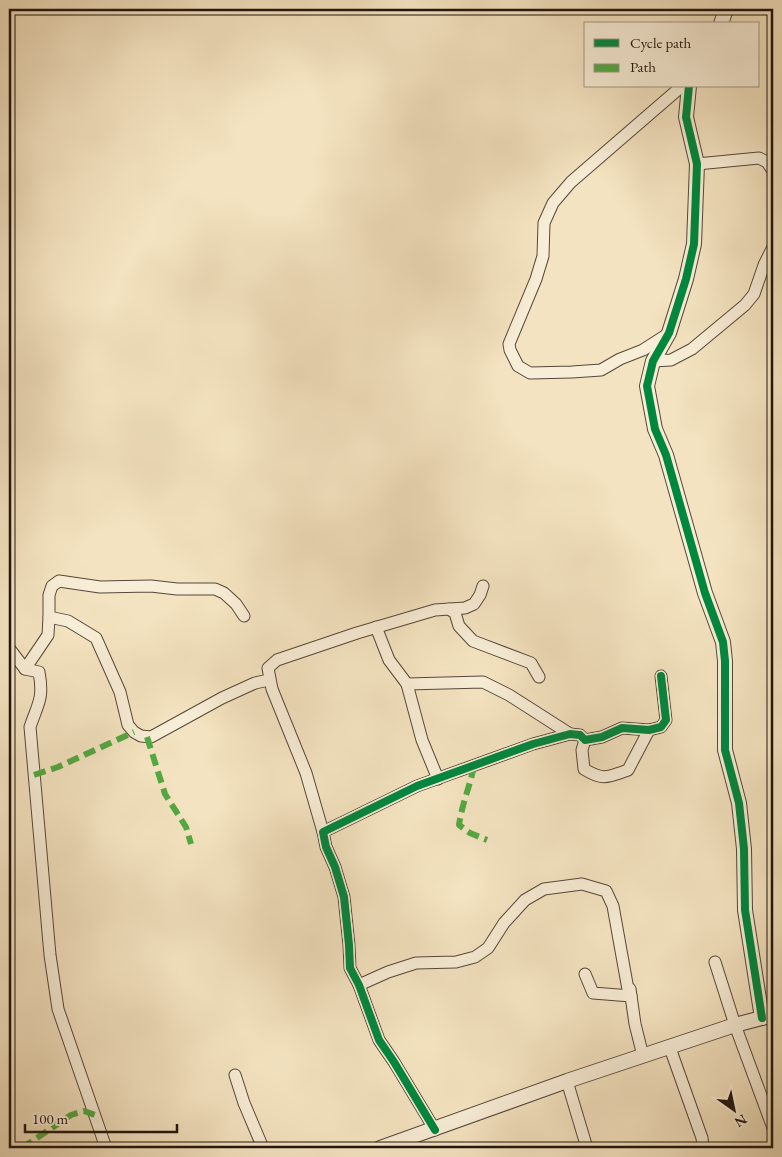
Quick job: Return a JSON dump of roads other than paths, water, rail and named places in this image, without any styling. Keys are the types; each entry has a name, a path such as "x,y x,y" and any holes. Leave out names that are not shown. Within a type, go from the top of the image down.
{"street":[{"path":"722,22 726,9"},
{"path":"669,333 643,350 620,359 600,370 530,373 518,366 510,350 511,338 527,303 543,256 544,223 554,202 571,182 680,88"},
{"path":"380,1148 435,1130 567,1081 735,1025 767,1017 745,910 744,849 739,803 728,768 725,750 725,661 723,642 705,594 666,455 655,429 647,386 653,361 669,333 686,279 694,244 697,164 686,117 689,88"},
{"path":"697,164 759,158 767,162 773,171"},
{"path":"653,361 671,360 692,349 745,305 754,294 764,265 773,247"},
{"path":"25,669 48,635 48,608 52,586 59,582 100,587 151,586 177,589 215,589 230,598 244,616"},
{"path":"435,1130 379,1040 359,985 350,968 350,945 344,897 335,867 326,847 306,772 269,680 268,668 277,660 376,627 434,610 465,608 474,604 483,586"},
{"path":"449,608 454,613 459,626 473,640 530,663 539,677"},
{"path":"49,616 68,620 96,638 120,692 128,725 134,732 142,736 151,737 222,698 254,683 269,680"},
{"path":"376,627 389,660 407,684 422,740 438,779"},
{"path":"9,648 25,669 39,672 42,687 40,701 30,727 50,955 58,1009 106,1148"},
{"path":"585,740 602,737 622,728 649,730 661,727 666,720 661,676"},
{"path":"407,684 483,682 509,695 570,734"},
{"path":"585,740 582,750 584,769 597,777 605,778 628,770 649,730"},
{"path":"323,832 417,786 533,744 570,734 580,734 585,740"},
{"path":"359,985 388,972 416,964 456,962 475,957 488,948 504,923 525,900 544,889 582,884 606,891 613,906 643,1056"},
{"path":"716,962 735,1025 773,1128"},
{"path":"585,974 593,993 630,996"},
{"path":"630,982 630,996"},
{"path":"670,1048 702,1138 702,1148"},
{"path":"235,1075 263,1148"},
{"path":"567,1081 583,1147"}]}
